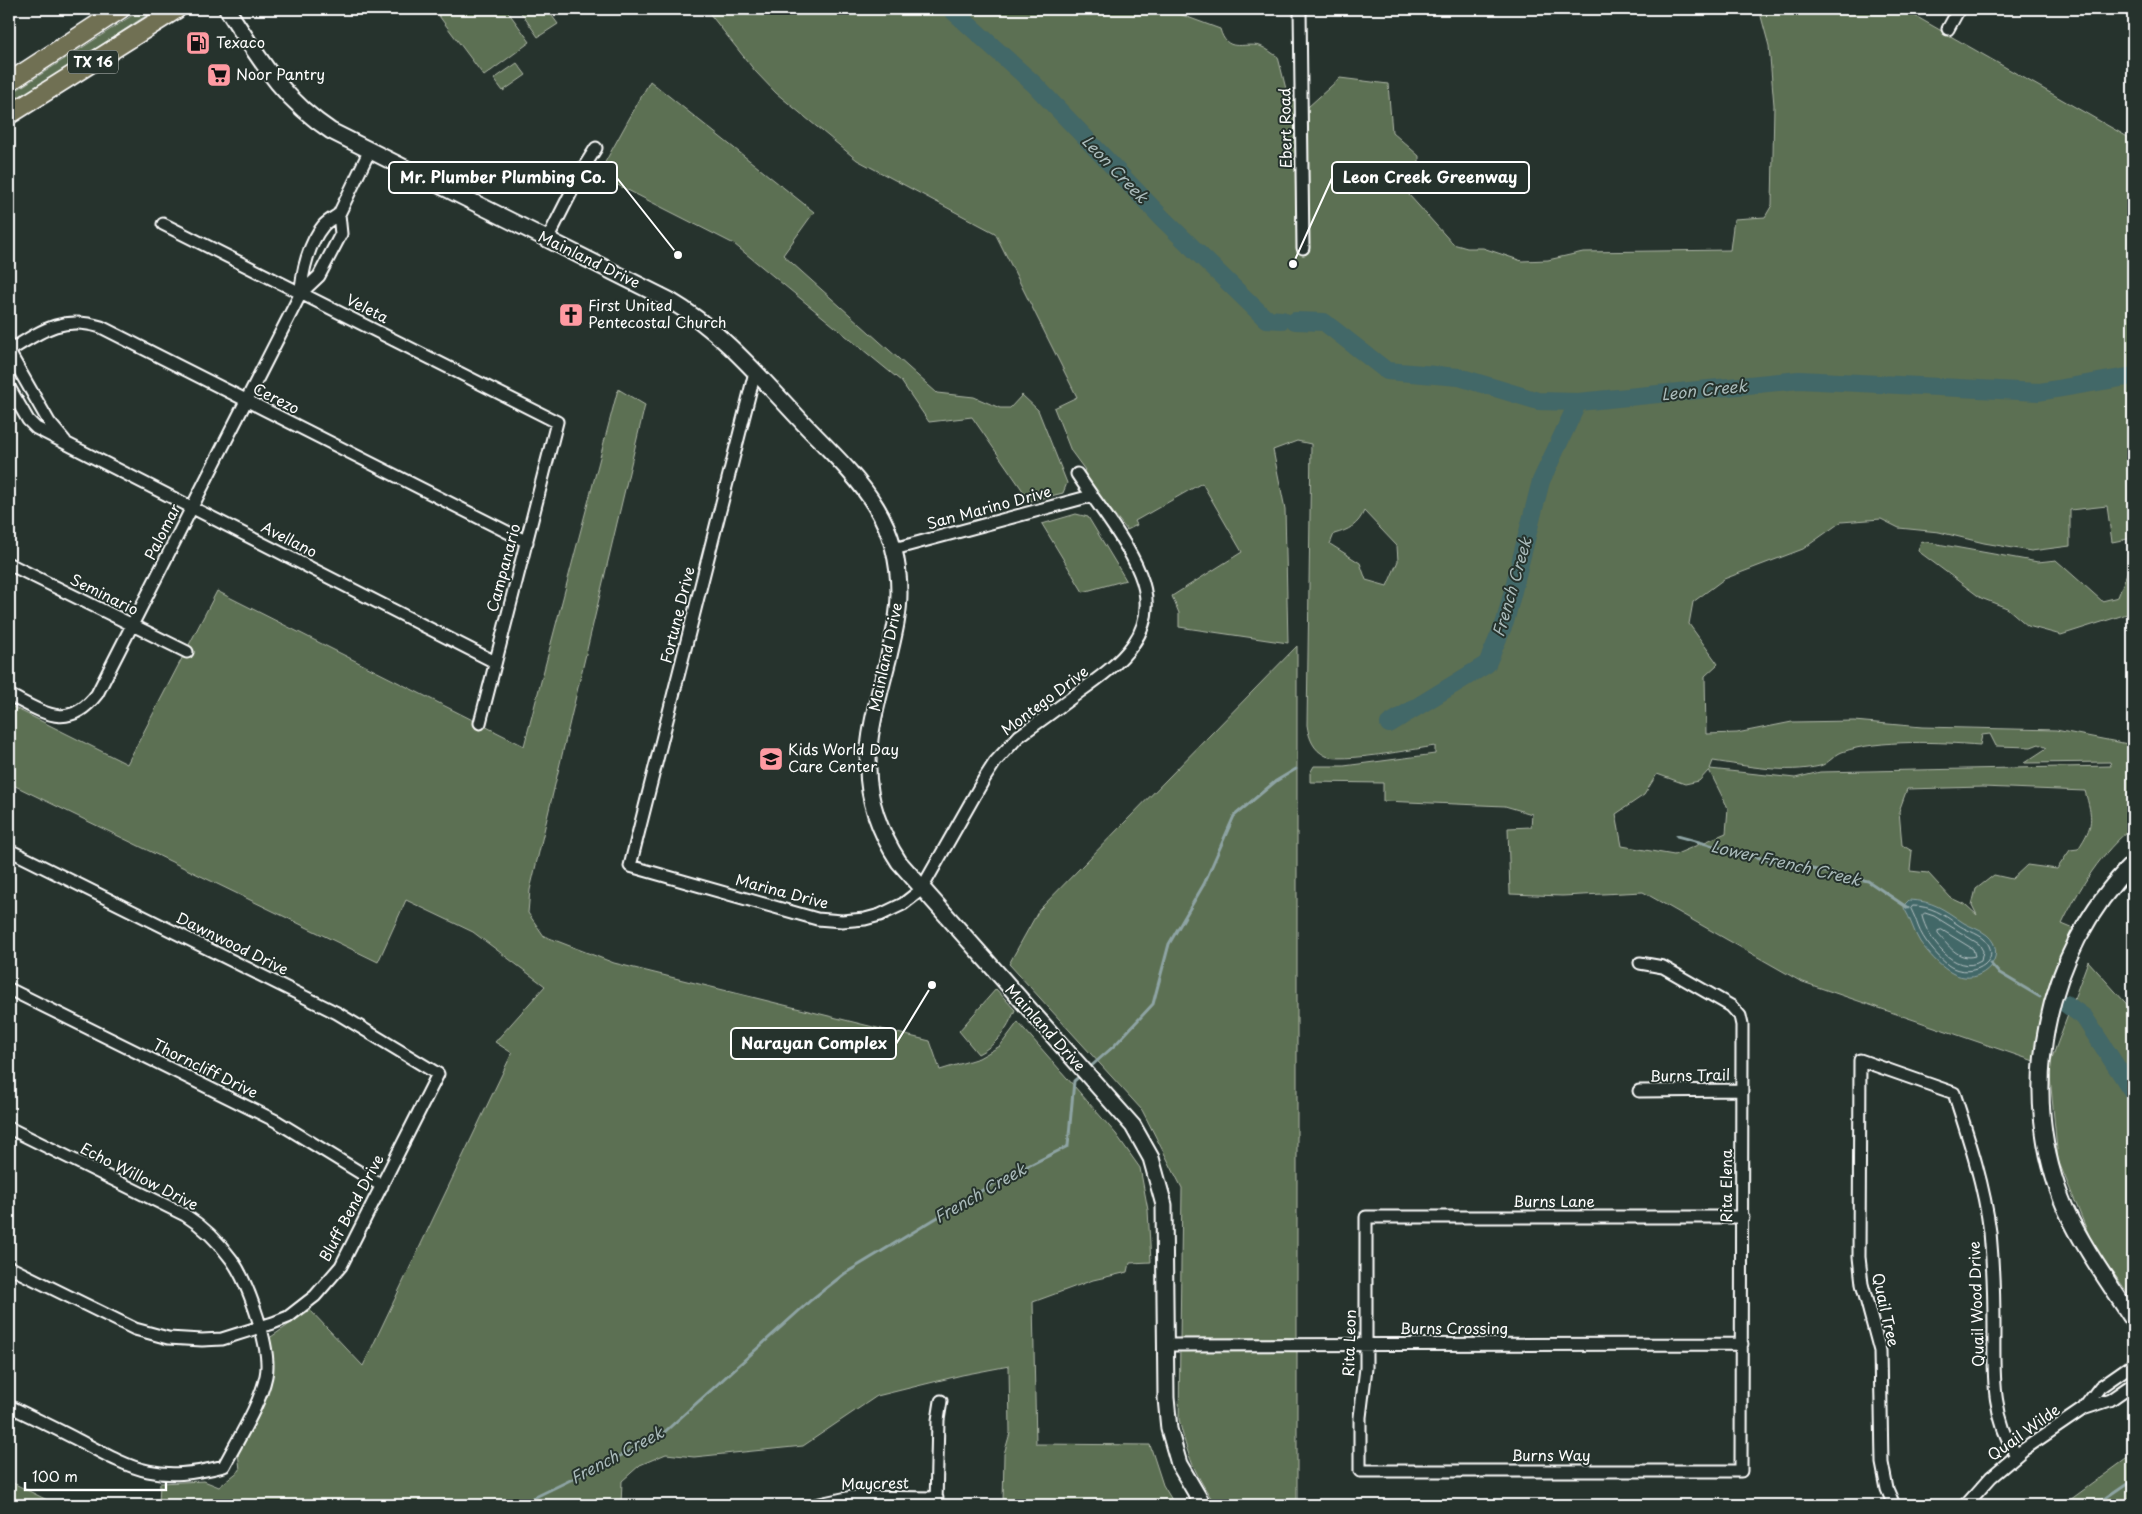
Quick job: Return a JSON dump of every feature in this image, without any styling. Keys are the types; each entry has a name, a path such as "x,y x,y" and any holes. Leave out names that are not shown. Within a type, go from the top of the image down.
{"main road":[{"name":"TX 16","path":"9,82 121,9"},
{"name":"TX 16","path":"9,115 177,9"},
{"name":"Mainland Drive","path":"227,9 259,59 289,98 310,117 331,131 369,152 688,311 723,339 866,492 884,523 894,549 899,576 898,610 870,733 868,781 875,816 899,862 921,890 1133,1126 1147,1150 1162,1192 1166,1228 1166,1410 1173,1447 1187,1481 1203,1505"},
{"path":"2133,863 2106,894 2071,950 2058,981 2049,1013 2043,1046 2041,1079 2042,1112 2047,1145 2054,1177 2066,1209 2080,1239 2133,1320"}],"street":[{"name":"Ebert Road","path":"1300,9 1303,248"},
{"path":"1948,29 1959,9"},
{"path":"548,240 584,167 596,148"},
{"name":"Palomar","path":"301,293 302,267 323,225 339,214 369,152"},
{"name":"Palomar","path":"9,695 48,714 74,715 87,708 98,694 301,293 319,276 341,234 339,214"},
{"name":"Veleta","path":"163,224 556,422"},
{"path":"309,254 326,263"},
{"name":"Cerezo","path":"9,351 47,327 69,322 87,323 121,337 527,542"},
{"name":"Avellano","path":"9,351 50,422 69,446"},
{"name":"Fortune Drive","path":"630,866 754,372"},
{"name":"Avellano","path":"9,388 28,420 36,428 495,662"},
{"name":"Campanario","path":"480,723 556,422"},
{"name":"Montego Drive","path":"921,890 981,784 1006,748 1019,736 1117,664 1140,636 1144,618 1145,596 1140,573 1077,474"},
{"name":"San Marino Drive","path":"894,549 1091,496"},
{"name":"Seminario","path":"9,564 187,652"},
{"name":"Dawnwood Drive","path":"9,850 337,1013 438,1074"},
{"name":"Marina Drive","path":"630,866 830,920 865,919 880,915 903,904 921,890"},
{"name":"Rita Elena","path":"1640,963 1663,967 1737,1011 1742,1025 1741,1471"},
{"name":"Thorncliff Drive","path":"9,989 260,1113 382,1186"},
{"name":"Quail Wood Drive","path":"1860,1060 1954,1093 1977,1163 1990,1232 1994,1288 1995,1396 2000,1422 2016,1455"},
{"name":"Quail Tree","path":"1860,1060 1859,1257 1862,1284 1880,1351 1882,1463 1887,1489 1894,1505"},
{"name":"Bluff Bend Drive","path":"9,1267 135,1329 152,1334 202,1340 222,1339 261,1328 288,1317 327,1284 341,1266 438,1074"},
{"name":"Burns Trail","path":"1639,1091 1742,1090"},
{"name":"Echo Willow Drive","path":"9,1128 196,1222 233,1261 261,1328 268,1357 264,1383 224,1466 173,1475 129,1467 9,1406"},
{"name":"Burns Lane","path":"1366,1217 1742,1217"},
{"name":"Rita Leon","path":"1360,1470 1360,1416 1366,1368 1366,1217"},
{"name":"Burns Crossing","path":"1166,1345 1742,1344"},
{"name":"Quail Wilde","path":"2083,1409 2100,1387 2133,1364"},
{"name":"Quail Wilde","path":"1966,1505 1991,1477 2016,1455 2083,1409 2110,1400 2133,1384"},
{"path":"937,1502 938,1420 941,1401"},
{"name":"Burns Way","path":"1360,1470 1741,1471"},
{"name":"Maycrest","path":"815,1505 852,1497 937,1502"}],"green space":[{"path":"142,9 156,9 9,106 9,95"},
{"path":"441,9 506,9 530,42 484,76 436,12"},
{"path":"524,9 547,9 558,24 538,37 520,11"},
{"path":"706,9 1169,9 1220,29 1223,37 1231,44 1260,46 1278,57 1288,97 1308,107 1340,78 1388,84 1392,132 1419,156 1419,172 1409,195 1453,244 1467,248 1483,248 1522,261 1548,260 1583,252 1730,250 1734,219 1765,217 1772,205 1774,105 1769,46 1759,9 1903,9 2133,140 2133,538 2112,542 2107,506 2070,510 2070,546 2031,551 1984,543 1939,532 1899,528 1881,519 1841,522 1803,549 1724,579 1693,602 1689,624 1718,664 1705,676 1706,734 1737,733 1792,722 1854,721 1922,727 2056,730 2133,745 2133,827 2111,847 2092,871 2062,924 2074,929 2059,962 2043,1009 2034,1061 1800,981 1643,892 1562,896 1510,894 1508,828 1531,827 1532,814 1505,806 1383,801 1383,783 1310,782 1310,773 1314,766 1344,766 1435,754 1435,746 1362,757 1334,758 1326,756 1318,750 1310,739 1307,725 1311,444 1297,441 1273,450 1285,509 1288,643 1179,627 1179,613 1172,596 1242,552 1202,483 1135,521 1137,525 1127,530 1082,474 1085,470 1071,451 1054,408 1077,397 995,233 857,160 776,93 755,71","holes":["1364,511 1397,546 1398,561 1387,586 1366,580 1360,563 1330,544 1334,534 1344,531 1359,520","1990,734 1996,746 2031,747 2039,744 2047,748 2024,763 2110,762 2111,766 1820,772 1795,778 1710,769 1713,761 1766,768 1807,768 1823,765 1839,753 1857,748 1910,742 1980,745 1982,735","1709,770 1728,808 1726,833 1674,855 1622,846 1616,814 1644,795 1657,774 1685,784 1699,781","1982,787 2085,791 2091,815 2089,827 2078,849 2070,850 2057,869 2027,865 2012,879 1994,875 1976,889 1972,905 1977,915 1966,905 1951,898 1928,873 1910,871 1912,851 1902,845 1899,811 1907,789"]},
{"path":"517,63 526,75 503,91 494,79"},
{"path":"650,81 814,212 783,255 937,393 974,397 1000,408 1010,408 1022,395 1038,410 1067,483 1063,493 1030,501 972,417 929,422 901,381 734,244 598,175"},
{"path":"618,389 645,405 530,890 528,913 544,936 614,963 930,1041 940,1070 979,1058 1000,1046 1018,1022 1116,1134 1140,1168 1148,1210 1151,1262 1130,1263 1128,1272 1093,1280 1033,1302 1036,1444 1150,1445 1163,1485 1175,1505 1003,1505 1004,1454 1010,1433 1009,1366 962,1375 877,1396 803,1446 694,1457 666,1454 640,1465 622,1481 621,1505 159,1505 160,1483 204,1481 219,1487 240,1470 238,1452 273,1375 268,1339 310,1310 363,1366 512,1053 495,1042 545,986 473,932 406,900 378,962 9,783 9,705 127,764 217,591 524,746"},
{"path":"1076,514 1088,517 1126,580 1083,592 1042,524"},
{"path":"1921,541 2038,562 2056,560 2102,601 2118,597 2129,568 2133,566 2133,623 2127,614 2061,635 2028,626 2007,608 1981,598 1918,551"},
{"path":"1297,646 1297,1505 1216,1505 1202,1484 1193,1464 1179,1419 1182,1188 1142,1110 1009,964 1039,910"},
{"path":"2088,961 2133,1011 2133,1300 2093,1245 2058,1160 2049,1066"},
{"path":"996,989 1015,1010 1001,1036 991,1046 978,1054 959,1031"},
{"path":"2133,1454 2133,1505 2063,1505"},
{"path":"9,1481 57,1505 9,1505"}],"water":[{"path":"1909,900 1932,904 1987,935 1993,942 1995,950 1992,964 1980,974 1964,977 1951,973 1939,964 1918,938 1904,908"}],"waterway":[{"name":"Leon Creek","path":"951,9 1034,84 1163,219 1266,319 1282,320"},
{"name":"Leon Creek","path":"1295,321 1324,322 1387,371 1459,377 1538,401 1578,402 1799,380 2039,392 2133,376"},
{"name":"French Creek","path":"1389,724 1487,664 1505,622 1541,481 1578,402"},
{"name":"French Creek","path":"1088,1069 1114,1046 1153,1004 1169,944 1204,884 1234,816 1276,781 1296,769"},
{"name":"Lower French Creek","path":"1677,836 1747,855 1868,881 1908,908"},
{"name":"Lower French Creek","path":"1990,963 1998,972 2040,997"},
{"name":"Lower French Creek","path":"2066,1004 2084,1017 2133,1092"},
{"name":"French Creek","path":"519,1505 659,1437 811,1300 844,1274 996,1182 1068,1146 1074,1081 1081,1075"},
{"path":"2095,1505 2133,1479"}],"place":[{"name":"Texaco","path":"198,43"},
{"name":"Noor Pantry","path":"219,75"},
{"name":"Mr. Plumber Plumbing Co.","path":"678,255"},
{"name":"Leon Creek Greenway","path":"1293,264"},
{"name":"First United Pentecostal Church","path":"571,315"},
{"name":"Kids World Day Care Center","path":"771,759"},
{"name":"Narayan Complex","path":"932,985"}]}
